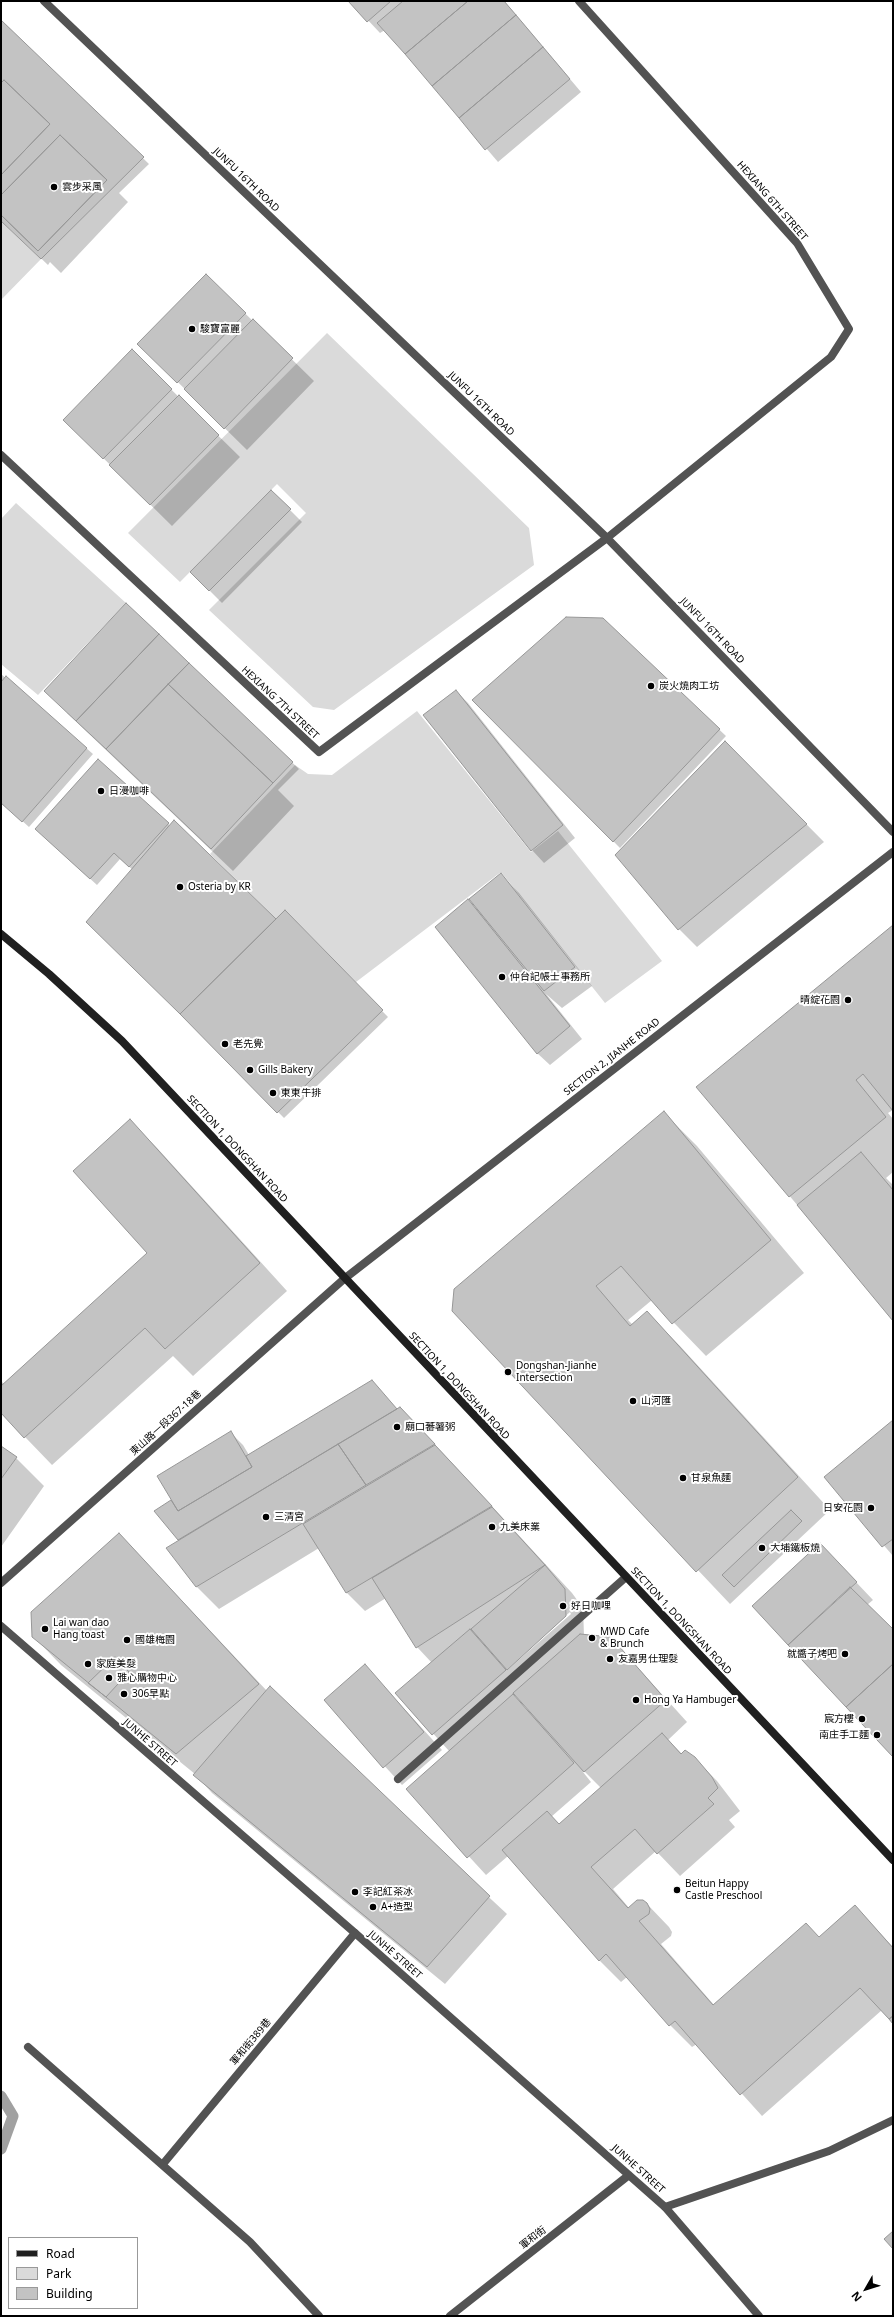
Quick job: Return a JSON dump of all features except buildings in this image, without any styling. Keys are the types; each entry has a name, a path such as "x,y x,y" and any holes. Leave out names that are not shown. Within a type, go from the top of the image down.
{"main road":[{"name":"SECTION 1, DONGSHAN ROAD","path":"1,934 49,974 122,1041 344,1279 893,1860"}],"street":[{"name":"JUNFU 16TH ROAD","path":"44,1 607,538 893,832"},
{"name":"HEXIANG 6TH STREET","path":"578,1 797,243 849,329 831,357 607,538"},
{"name":"HEXIANG 7TH STREET","path":"1,455 319,752 607,538"},
{"name":"SECTION 2, JIANHE ROAD","path":"344,1279 893,852"},
{"name":"東山路一段367-18巷","path":"1,1583 344,1279"},
{"path":"398,1779 626,1577"},
{"name":"JUNHE STREET","path":"1,1626 355,1933 665,2207 758,2316"},
{"name":"軍和街389巷","path":"164,2164 355,1933"},
{"path":"28,2047 164,2164 250,2242 319,2316"},
{"path":"665,2207 829,2151 893,2120"},
{"name":"軍和街","path":"450,2316 629,2175"}],"green space":[{"path":"1,221 41,259 1,300"},
{"path":"327,333 529,528 534,565 334,710 313,707 209,610 306,513 277,484 180,582 128,533"},
{"path":"16,503 126,603 38,695 1,664 1,519"},
{"path":"417,711 531,852 558,831 662,961 605,1003 501,872 356,982 285,910 276,919 210,854 295,765 308,774 332,775"}],"waterway":[{"path":"1,2096 13,2116 1,2149"}],"place":[{"name":"雲步采風","path":"54,187"},
{"name":"駿寶富麗","path":"192,329"},
{"name":"炭火燒肉工坊","path":"651,686"},
{"name":"日漫咖啡","path":"101,791"},
{"name":"Osteria by KR","path":"180,887"},
{"name":"仲台記帳士事務所","path":"502,977"},
{"name":"晴綻花園","path":"848,1000"},
{"name":"老先覺","path":"225,1044"},
{"name":"Gills Bakery","path":"250,1070"},
{"name":"東東牛排","path":"273,1093"},
{"name":"Dongshan-Jianhe Intersection","path":"508,1372"},
{"name":"山河匯","path":"633,1401"},
{"name":"廟口蕃薯粥","path":"397,1427"},
{"name":"甘泉魚麵","path":"683,1478"},
{"name":"日安花園","path":"871,1508"},
{"name":"三清宮","path":"266,1517"},
{"name":"九美床業","path":"492,1527"},
{"name":"大埔鐵板燒","path":"762,1548"},
{"name":"好日咖哩","path":"563,1606"},
{"name":"Lai wan dao Hang toast","path":"45,1629"},
{"name":"MWD Cafe & Brunch","path":"592,1638"},
{"name":"國雄梅園","path":"127,1640"},
{"name":"就醬子烤吧","path":"845,1654"},
{"name":"友嘉男仕理髮","path":"610,1659"},
{"name":"家庭美髮","path":"88,1664"},
{"name":"雅心購物中心","path":"109,1678"},
{"name":"306早點","path":"124,1694"},
{"name":"Hong Ya Hambuger","path":"636,1700"},
{"name":"宸方樓","path":"862,1719"},
{"name":"南庄手工麵","path":"877,1735"},
{"name":"Beitun Happy Castle Preschool","path":"677,1890"},
{"name":"李記紅茶冰","path":"355,1892"},
{"name":"A+造型","path":"373,1907"}]}
